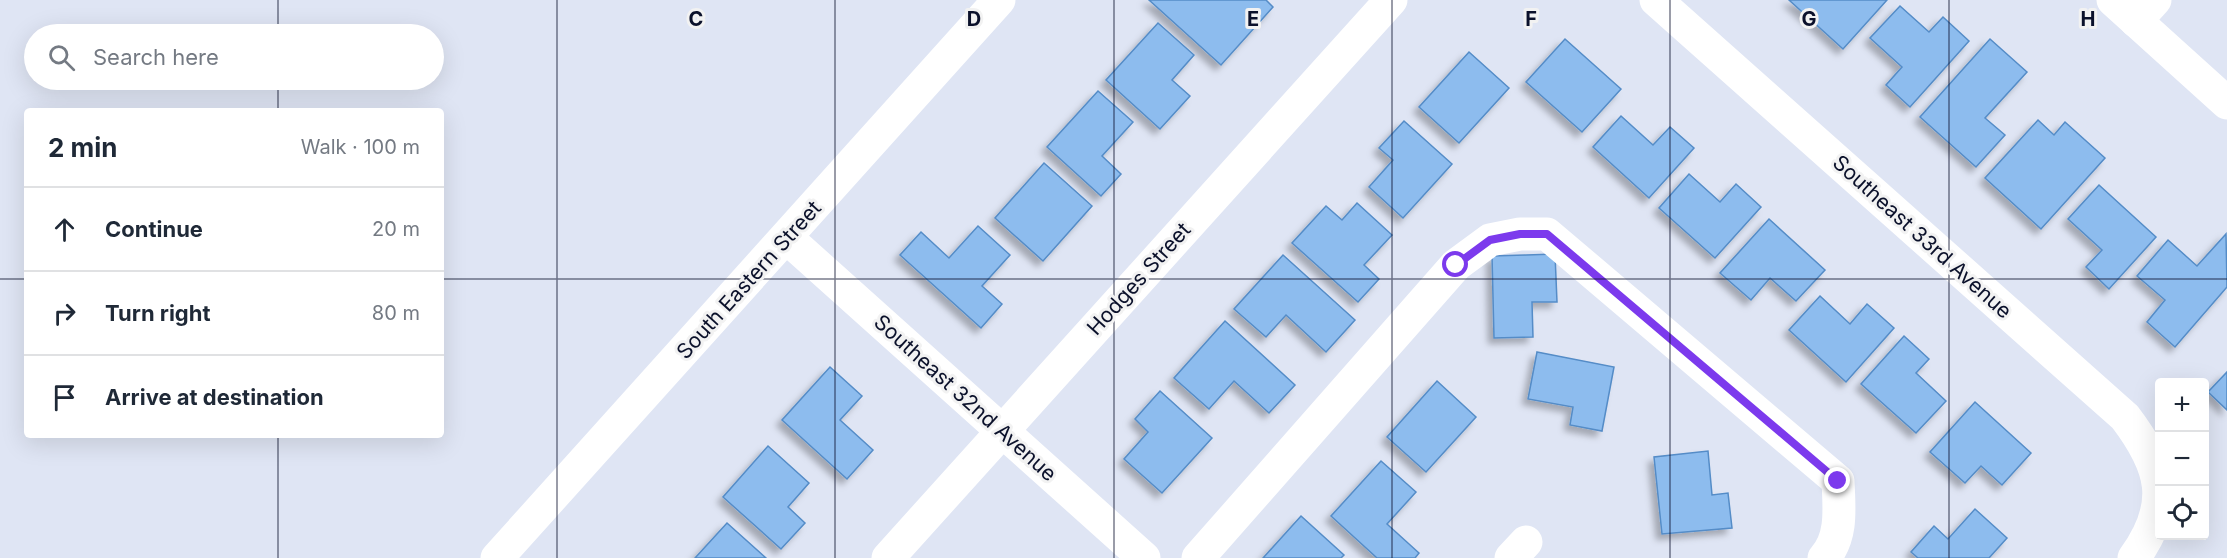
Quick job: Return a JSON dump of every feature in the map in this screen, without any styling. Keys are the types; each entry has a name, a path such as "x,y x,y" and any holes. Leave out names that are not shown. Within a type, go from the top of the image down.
{"street":[{"name":"South Eastern Street","path":"497,558 999,0"},
{"name":"Hodges Street","path":"888,558 1390,0"},
{"name":"Southeast 33rd Avenue","path":"1656,0 2125,417 2143,441 2156,470 2158,486"},
{"path":"2135,7 2227,103"},
{"path":"1198,558 1456,265 1490,240 1520,234 1547,234 1838,481 1839,523 1831,550 1824,558"},
{"name":"Southeast 32nd Avenue","path":"787,238 1144,558"},
{"path":"2134,558 2155,521"}],"building":[{"path":"1149,0 1266,0 1273,7 1221,65"},
{"path":"1789,0 1887,0 1843,49"},
{"path":"1900,6 1929,32 1943,17 1969,41 1910,107 1886,85 1902,67 1870,38"},
{"path":"1158,23 1194,55 1172,80 1190,96 1160,129 1106,80"},
{"path":"1565,39 1621,89 1582,132 1526,82"},
{"path":"1990,39 2027,72 1985,118 2005,135 1976,167 1920,117"},
{"path":"1469,52 1509,88 1459,143 1419,107"},
{"path":"1098,91 1133,122 1102,156 1121,174 1101,196 1047,147"},
{"path":"1621,116 1653,145 1670,127 1694,148 1649,198 1593,147"},
{"path":"2038,120 2054,135 2065,122 2105,158 2041,229 1985,178"},
{"path":"1404,121 1452,164 1403,218 1369,187 1393,160 1379,148"},
{"path":"1044,163 1092,206 1043,261 995,218"},
{"path":"1689,174 1720,202 1736,184 1761,207 1715,258 1659,208"},
{"path":"2099,185 2156,237 2109,289 2086,267 2102,250 2068,219"},
{"path":"1357,203 1392,235 1364,265 1379,279 1358,302 1292,243 1326,206 1342,220"},
{"path":"1769,219 1825,270 1796,301 1770,278 1751,300 1720,273"},
{"path":"978,226 1010,255 982,286 1002,304 981,328 900,255 921,232 949,258"},
{"path":"2226,234 2227,287 2175,347 2147,322 2165,300 2137,276 2168,240 2197,266"},
{"path":"1555,254 1557,302 1532,302 1533,337 1494,338 1492,256"},
{"path":"1283,255 1355,320 1326,352 1286,315 1266,337 1234,309"},
{"path":"1820,296 1850,324 1867,304 1894,328 1846,382 1789,330"},
{"path":"1225,321 1295,385 1269,413 1234,381 1209,409 1174,378"},
{"path":"1904,336 1929,359 1916,373 1946,401 1916,433 1861,384"},
{"path":"1537,352 1614,367 1602,431 1570,425 1573,407 1528,399"},
{"path":"830,367 862,396 840,420 873,450 847,479 782,420"},
{"path":"2227,372 2227,410 2209,393"},
{"path":"1437,381 1476,417 1426,472 1387,437"},
{"path":"1160,391 1212,438 1162,493 1124,459 1148,432 1135,419"},
{"path":"1975,402 2031,453 2002,485 1981,466 1965,483 1930,452"},
{"path":"768,446 809,483 788,507 805,523 781,549 723,497"},
{"path":"1708,451 1712,495 1728,493 1732,528 1662,534 1654,457"},
{"path":"1381,461 1416,492 1387,524 1419,553 1415,558 1377,558 1331,516"},
{"path":"1975,509 2007,538 1989,558 1918,558 1911,552 1934,526 1948,539"},
{"path":"1301,516 1344,555 1341,558 1263,558"},
{"path":"727,523 766,558 695,558"}],"route":[{"path":"1456,265 1490,240 1520,234 1547,234 1838,481"}]}
